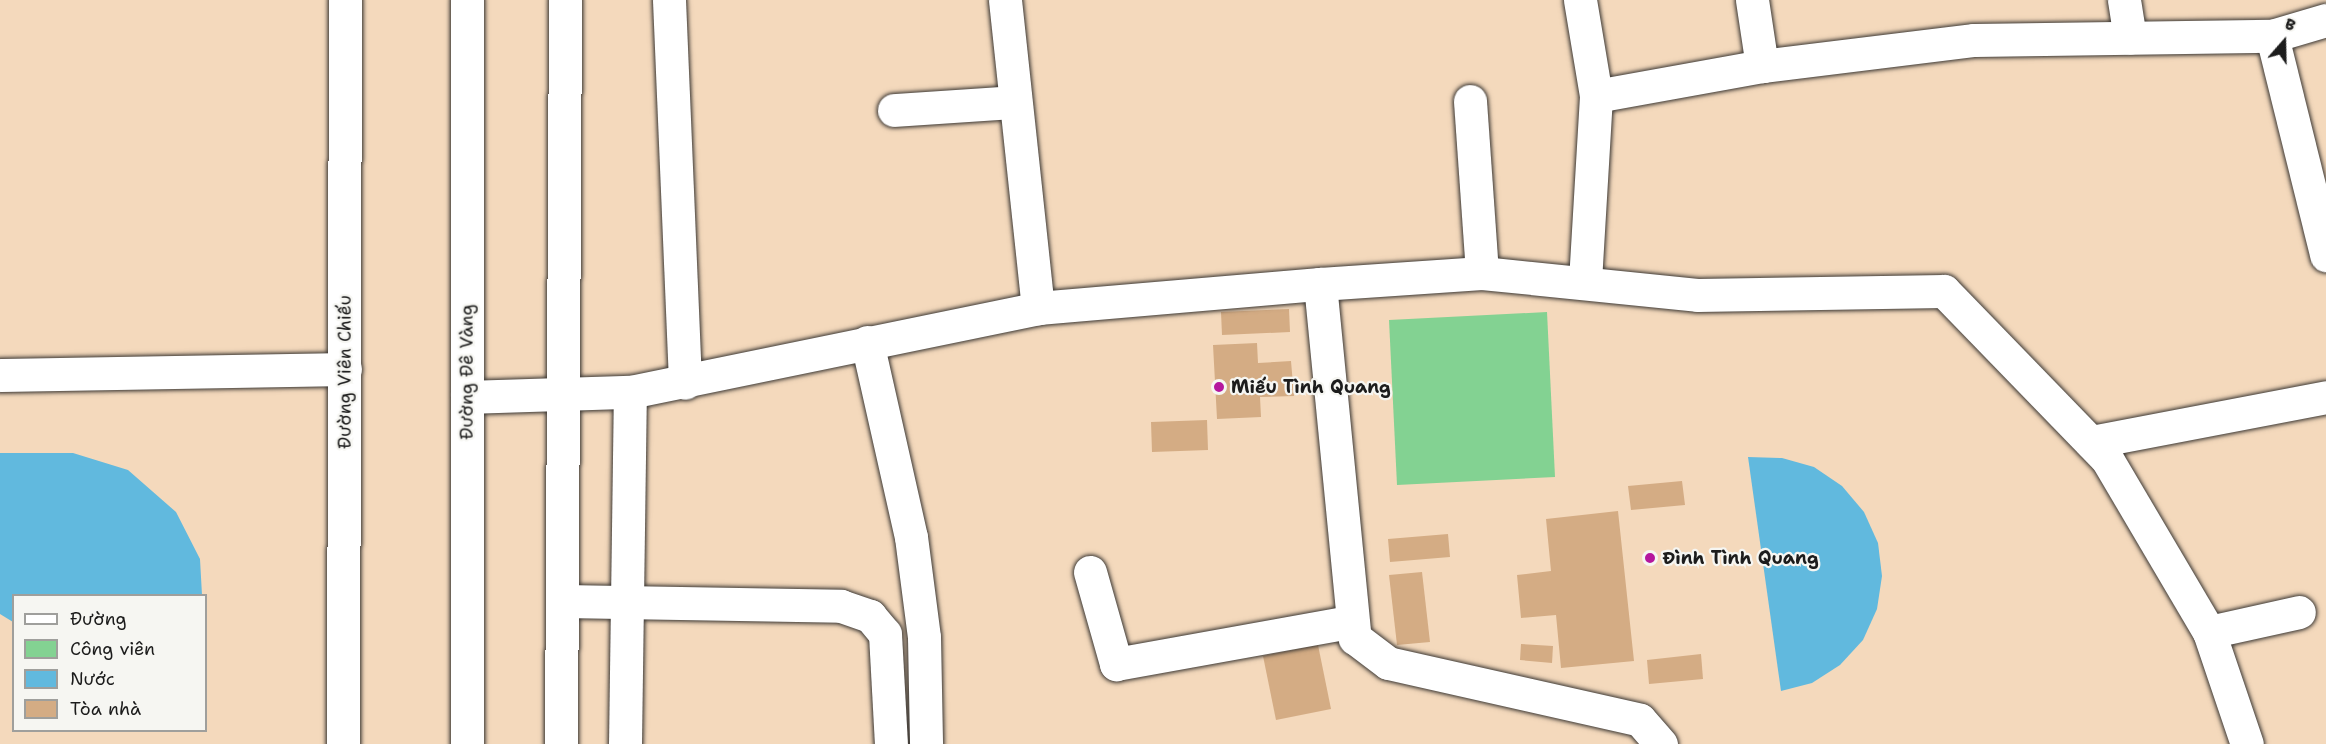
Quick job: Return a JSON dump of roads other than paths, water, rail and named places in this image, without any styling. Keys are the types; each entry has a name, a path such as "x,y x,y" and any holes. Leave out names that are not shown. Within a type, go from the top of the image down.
{"street":[{"name":"Đường Viên Chiếu","path":"343,744 345,0"},
{"name":"Đường Đê Vàng","path":"466,744 467,0"},
{"path":"561,744 565,393 565,0"},
{"path":"669,0 685,383"},
{"path":"1005,0 1038,308"},
{"path":"1580,0 1596,96 1585,279"},
{"path":"1752,0 1762,66"},
{"path":"2124,0 2130,38"},
{"path":"1596,96 1762,66 1974,40 2272,36 2326,20"},
{"path":"2272,36 2326,255"},
{"path":"1470,101 1482,273"},
{"path":"894,110 1015,102"},
{"path":"467,397 630,392 685,383 867,342 1038,308 1320,284 1482,273 1585,279 1697,295 1944,291 2107,459 2209,632 2247,744"},
{"path":"1320,284 1349,622 1355,638 1388,663 1603,708 1640,720 1661,744"},
{"path":"867,342 911,537 924,637 927,743"},
{"path":"0,375 345,369"},
{"path":"625,744 630,392"},
{"path":"2091,442 2326,397"},
{"path":"1090,572 1116,664 1349,622"},
{"path":"563,601 841,606 870,616 885,634 891,744"},
{"path":"2209,632 2299,612"}],"water":[{"path":"0,453 73,453 128,470 176,512 200,559 202,594 12,594 12,621 0,614"},
{"path":"1748,457 1782,458 1814,467 1842,486 1864,512 1878,543 1882,576 1877,609 1863,640 1840,665 1812,683 1781,691"}],"place":[{"name":"Miếu Tình Quang","path":"1219,387"},
{"name":"Đình Tình Quang","path":"1650,558"}]}
